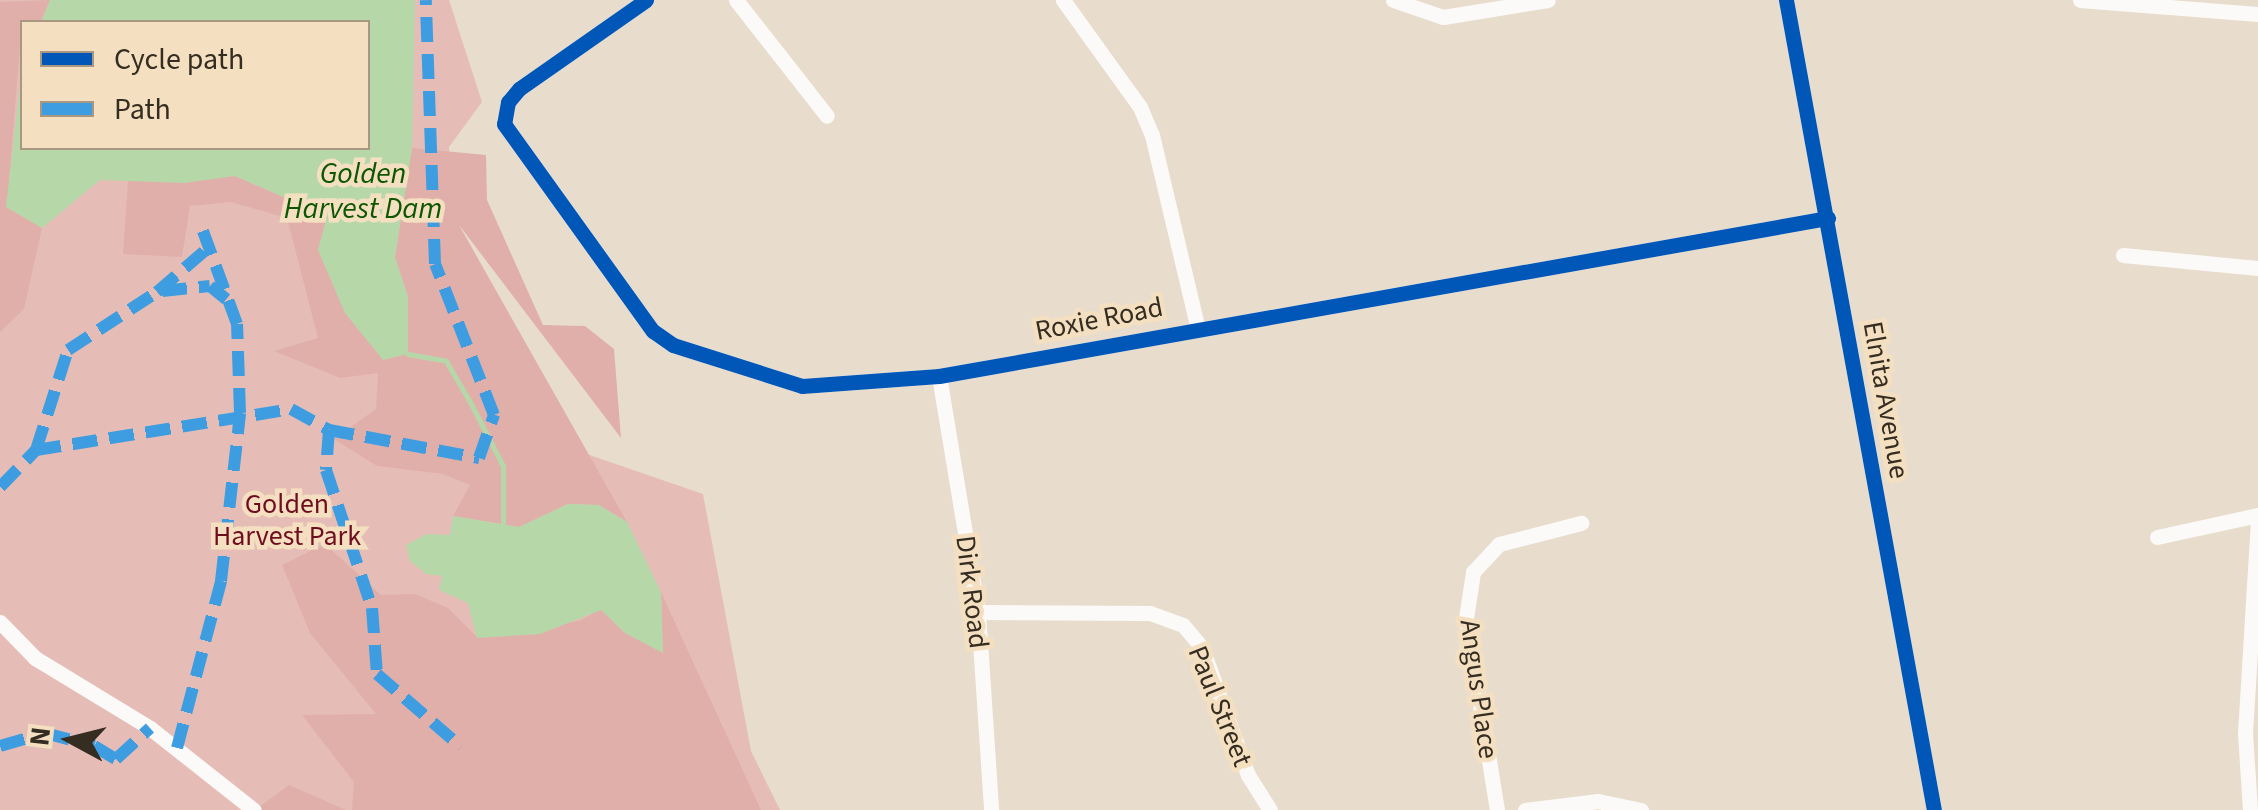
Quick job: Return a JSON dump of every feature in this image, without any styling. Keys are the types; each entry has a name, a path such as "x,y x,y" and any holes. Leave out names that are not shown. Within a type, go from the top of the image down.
{"street":[{"name":"Roxie Road","path":"646,0 519,89 504,111 519,151 653,331 673,345 802,386 938,376 1197,325 1828,218"},
{"path":"736,0 827,116"},
{"path":"1063,0 1146,121 1166,174 1197,325"},
{"path":"1393,0 1422,15 1443,17 1548,0"},
{"name":"Elnita Avenue","path":"1786,0 1934,810"},
{"path":"2080,0 2258,14"},
{"path":"2123,255 2258,268"},
{"name":"Dirk Road","path":"938,376 978,612 991,810"},
{"path":"2157,537 2258,515"},
{"name":"Angus Place","path":"1497,810 1466,618 1472,572 1499,544 1580,523"},
{"path":"2250,810 2245,733 2258,523"},
{"name":"Paul Street","path":"978,612 1150,613 1182,626 1202,648 1248,775 1270,810"},
{"path":"0,622 35,658 150,728 254,810"},
{"path":"1526,810 1598,801 1641,810"}],"green space":[{"name":"Golden Harvest Park","path":"0,0 449,0 482,102 449,147 454,216 575,450 703,494 751,751 780,810 0,810"}],"shaded area":[{"path":"50,0 42,20 20,20 7,207 42,228 24,309 0,332 0,2"},
{"path":"412,148 486,155 487,200 543,325 585,326 614,349 621,438 459,225 627,522 599,505 568,504 519,527 453,516 470,485 443,474 377,466 334,439 376,409 378,373 340,378 274,351 318,338 287,218 231,202 190,206 182,257 123,254 128,181 235,176 327,216 408,297 395,257"},
{"path":"325,544 381,595 415,594 448,608 477,637 579,621 601,609 625,633 663,652 661,592 761,810 352,810 354,782 302,715 376,714 310,633 282,565"},
{"path":"289,785 346,810 255,810"}],"water":[{"name":"Golden Harvest Dam","path":"50,0 415,0 412,148 395,257 408,297 408,354 383,360 345,313 318,250 327,216 235,176 184,183 100,180 42,228 6,207 20,85 20,150 370,150 370,20 42,20"},
{"path":"568,504 599,505 627,522 661,592 663,653 625,633 601,610 540,634 477,638 468,603 439,590 442,576 426,574 410,561 406,545 427,534 450,535 453,516 519,527"}],"waterway":[{"path":"408,354 446,361 470,402 503,466 503,522"}],"marked path":[{"path":"0,487 36,450 291,409 329,430 479,458 494,415 435,264 426,0"},
{"path":"177,748 221,581 240,413 237,324 200,223"},
{"path":"36,450 68,350 157,292 208,248"},
{"path":"162,291 210,286 226,299"},
{"path":"329,430 326,470 372,608 377,674 461,747"},
{"path":"0,746 45,733 94,746 116,759 150,728"}],"cycle path":[{"path":"646,0 519,89 508,102 504,124 653,331 673,345 802,386 939,376 1828,218"},
{"path":"1786,0 1934,810"}]}
